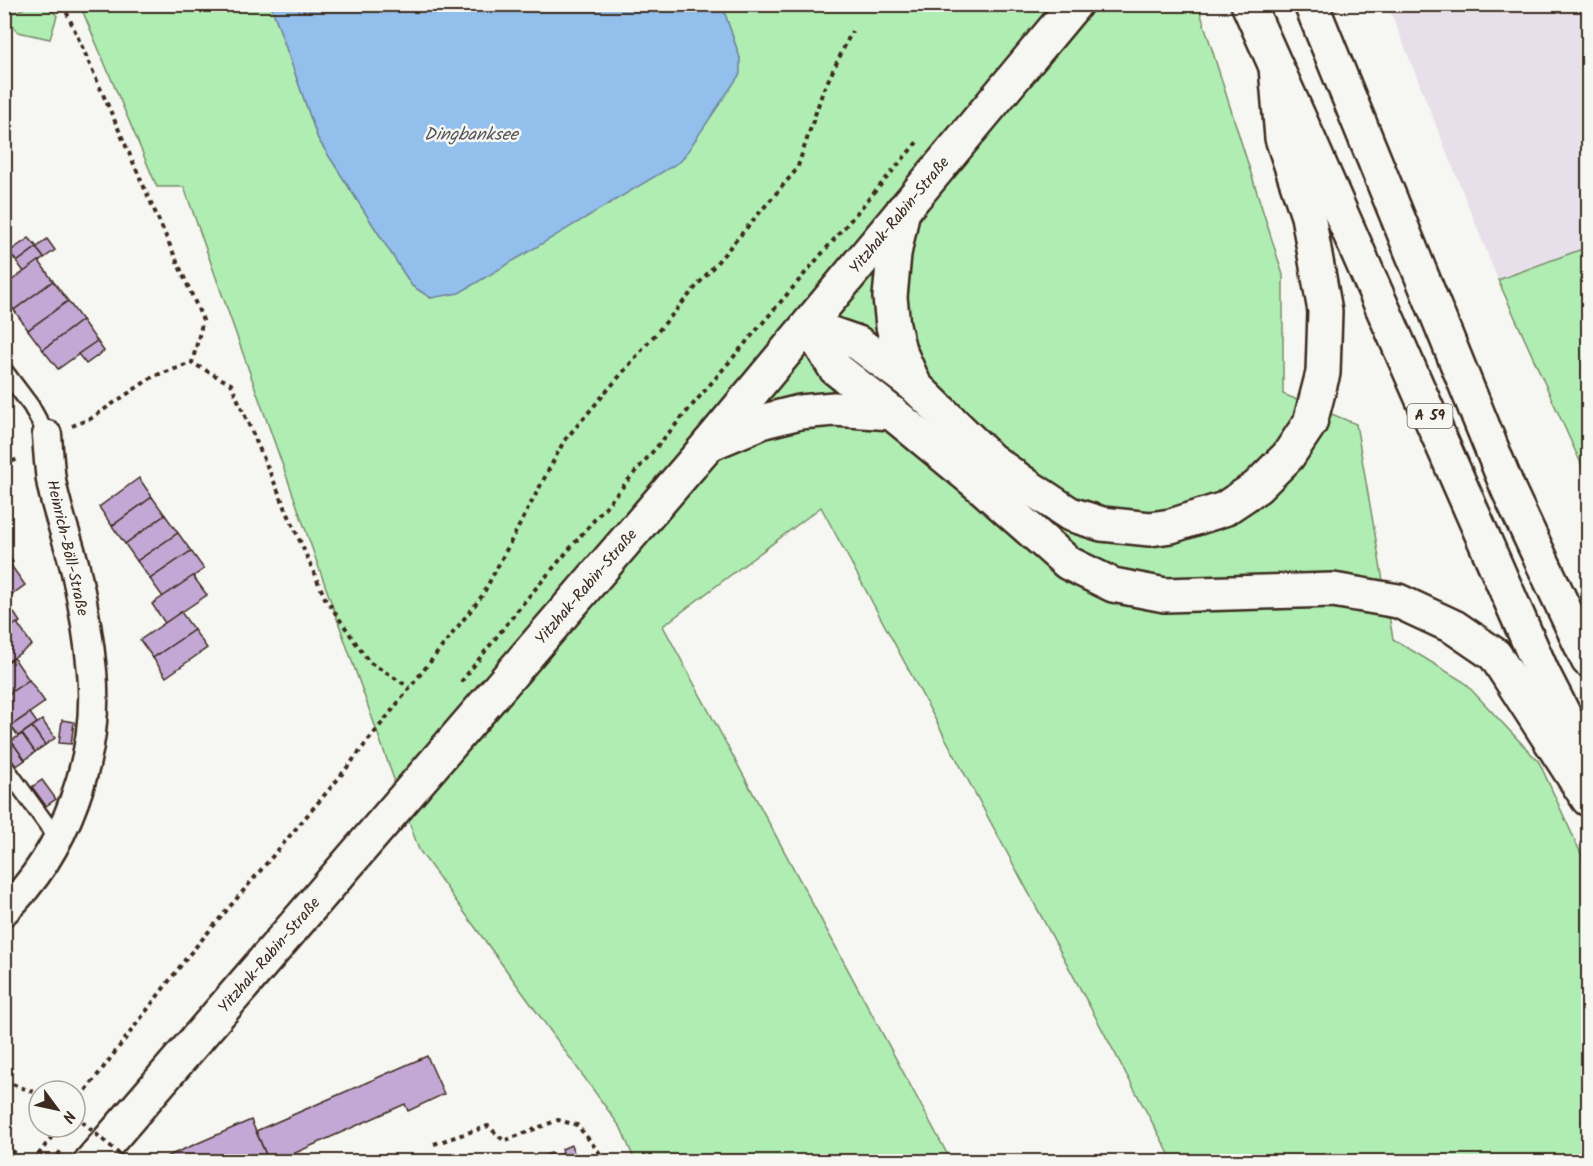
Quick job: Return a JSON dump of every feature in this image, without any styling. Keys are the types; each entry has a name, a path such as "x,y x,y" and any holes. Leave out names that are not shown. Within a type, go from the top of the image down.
{"main road":[{"name":"Yitzhak-Rabin-Straße","path":"79,1153 709,444 1075,4"},
{"name":"A 59","path":"1248,4 1543,674 1588,762"},
{"name":"A 59","path":"1311,4 1509,491 1588,660"},
{"path":"808,326 858,343 915,386 991,460 1070,514 1102,524 1150,529 1171,526 1224,509 1257,487 1288,456 1310,423 1323,373 1325,311 1308,216 1282,138 1276,67"},
{"path":"903,210 894,254 890,297 892,326 899,350 915,386"},
{"path":"808,326 836,368 983,488 1068,563 1113,585 1165,595 1333,590 1398,601 1454,627 1495,655 1588,799"},
{"path":"709,444 764,421 800,412 834,409 892,413"}],"street":[{"name":"Heinrich-Böll-Straße","path":"4,911 40,870 58,840 76,801 88,748 92,672 76,573 51,482 47,435"}],"lane":[{"name":"Heinrich-Böll-Straße","path":"4,370 31,406 47,435"},
{"path":"4,765 58,840"}],"path":[{"path":"4,8 13,4"},
{"path":"63,4 203,320 192,363"},
{"path":"87,1089 188,956 338,779 482,596 564,441 797,169 823,91 852,31"},
{"path":"459,684 525,601 920,139"},
{"path":"4,465 19,459 47,435 90,419 154,376 192,363 231,384 325,598 369,662 409,687"},
{"path":"4,1081 27,1090"},
{"path":"87,1122 91,1117"},
{"path":"434,1144 488,1126 504,1141 558,1120 577,1125 607,1161"},
{"path":"87,1126 129,1161"},
{"path":"4,1146 31,1161 49,1139"},
{"path":"52,1161 79,1153"}],"shaded area":[{"path":"1388,5 1588,5 1588,248 1498,280"}],"green space":[{"path":"47,4 57,16 50,39 18,32 5,16 32,5"},
{"path":"80,5 271,5 318,139 412,286 431,298 740,58 722,5 1198,5 1283,275 1283,394 1356,424 1393,639 1464,682 1539,762 1588,869 1588,1161 1173,1161 821,507 663,626 951,1161 635,1161 621,1128 419,850 184,187 157,187"},
{"path":"1588,248 1588,479 1498,280"}],"water":[{"name":"Dingbanksee","path":"271,5 722,5 740,58 740,74 681,161 459,293 431,298 412,286 318,139"}],"building":[{"path":"29,238 37,247 17,262 9,252"},
{"path":"47,239 55,250 44,258 36,248"},
{"path":"36,248 44,258 24,272 17,262"},
{"path":"39,261 53,281 14,310 4,297 4,286"},
{"path":"53,281 68,301 28,330 14,310"},
{"path":"68,301 82,320 43,350 28,330"},
{"path":"82,320 97,341 58,369 43,350"},
{"path":"97,341 104,351 86,364 78,354"},
{"path":"139,478 152,497 112,526 99,507"},
{"path":"152,497 165,515 125,544 112,526"},
{"path":"165,515 178,533 137,561 125,544"},
{"path":"178,533 191,551 150,579 137,561"},
{"path":"4,549 13,562 4,567"},
{"path":"191,551 204,569 163,597 150,579"},
{"path":"10,564 25,585 4,600 4,567"},
{"path":"193,576 207,595 165,623 152,604"},
{"path":"4,600 20,622 4,632"},
{"path":"181,612 194,630 153,658 140,640"},
{"path":"17,623 32,645 4,664 4,632"},
{"path":"194,630 207,648 166,677 153,658"},
{"path":"14,658 29,680 4,697 4,664"},
{"path":"29,680 45,702 8,728 4,724 4,697"},
{"path":"30,713 37,723 18,736 11,726"},
{"path":"42,720 55,738 45,745 32,727"},
{"path":"62,720 74,722 71,744 59,743"},
{"path":"32,727 45,745 35,752 22,734"},
{"path":"22,734 35,752 25,760 11,741"},
{"path":"11,741 25,760 15,767 4,752 4,746"},
{"path":"42,780 56,799 46,806 32,787"},
{"path":"427,1056 444,1094 408,1111 405,1104 275,1162 269,1162 256,1131"},
{"path":"251,1120 269,1162 251,1162 249,1157 239,1162 168,1162 166,1157"},
{"path":"571,1145 578,1162 532,1161 551,1153 553,1157 563,1153 562,1149"}]}
